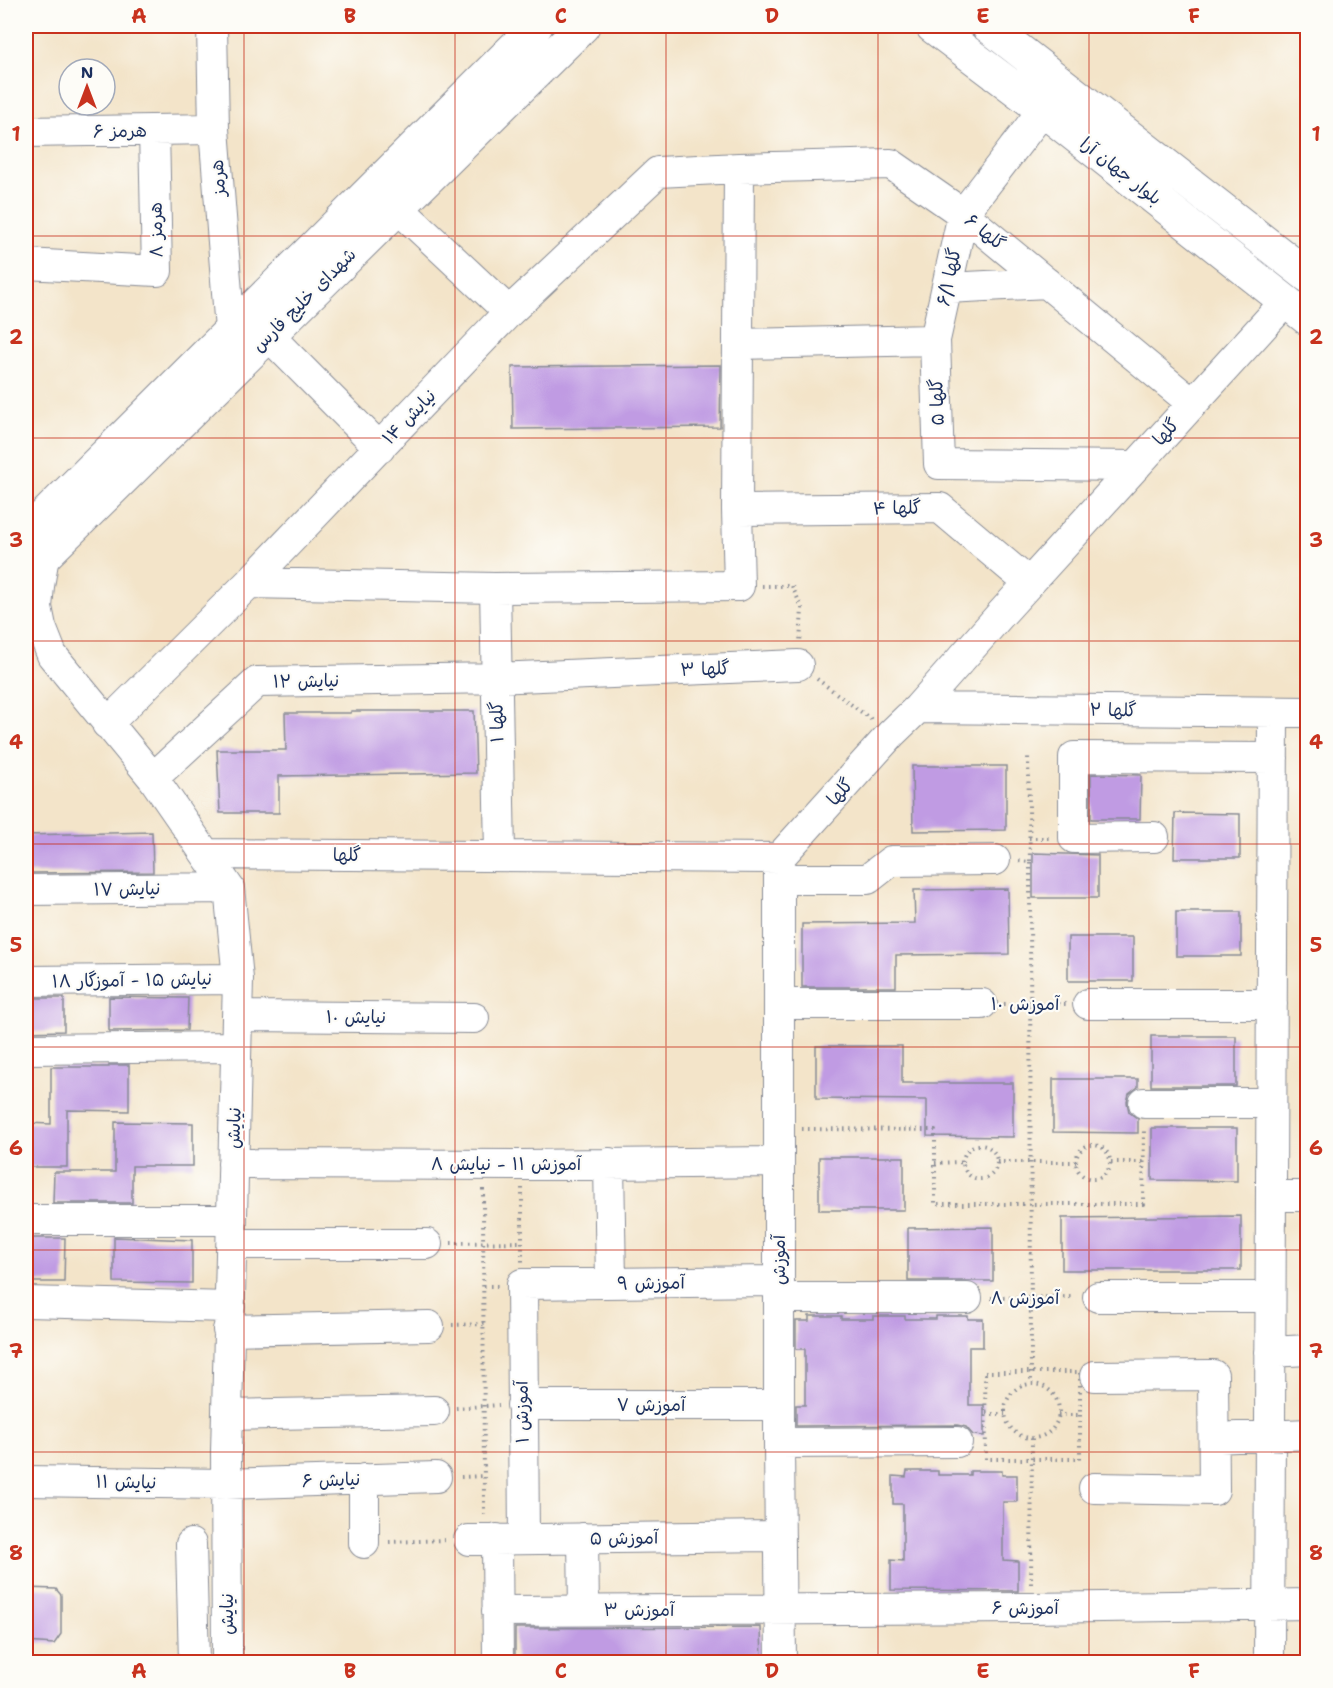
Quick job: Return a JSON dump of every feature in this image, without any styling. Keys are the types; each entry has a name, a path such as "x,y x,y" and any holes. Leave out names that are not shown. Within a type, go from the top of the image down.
{"main road":[{"name":"شهدای خلیج فارس","path":"32,555 230,330 536,26"},
{"name":"شهدای خلیج فارس","path":"32,555 268,334 583,26"},
{"name":"بلوار جهان آرا","path":"932,26 1043,110 1297,310"},
{"name":"بلوار جهان آرا","path":"988,26 1308,276"}],"street":[{"name":"هرمز","path":"212,26 214,129 230,330"},
{"path":"963,214 1043,110"},
{"name":"هرمز ۶","path":"26,132 214,129"},
{"name":"هرمز ۸","path":"26,264 157,271 154,130"},
{"name":"گلها ۶","path":"738,168 891,164 963,214 1192,403"},
{"path":"249,583 495,588 740,585 737,510 738,168"},
{"name":"نیایش ۱۴","path":"107,724 249,583 509,312 658,172 738,168"},
{"path":"397,207 509,312"},
{"name":"گلها ۶/۱","path":"935,340 963,214"},
{"path":"947,288 1047,283"},
{"name":"گلها","path":"206,854 500,855 780,869 891,735 918,708 1192,403 1297,310"},
{"path":"268,334 380,448"},
{"path":"738,344 935,340"},
{"name":"گلها ۵","path":"935,340 940,508"},
{"path":"939,464 1136,466"},
{"name":"گلها ۴","path":"737,510 940,508 1029,583"},
{"name":"نیایش","path":"32,555 39,586 37,607 41,627 39,650 153,778 229,888 238,979 227,1415 227,1662"},
{"name":"گلها ۱","path":"495,588 500,855"},
{"name":"گلها ۳","path":"496,678 798,665"},
{"name":"نیایش ۱۲","path":"153,778 257,682 496,678"},
{"name":"گلها ۲","path":"918,708 1308,712"},
{"path":"1269,1662 1273,712"},
{"path":"1154,837 1074,837 1074,757 1273,758"},
{"path":"780,869 868,879 891,861 995,860"},
{"name":"آموزش","path":"780,869 781,1662"},
{"name":"نیایش ۱۷","path":"26,890 229,888"},
{"name":"نیایش ۱۵ - آموزگار ۱۸","path":"26,981 238,979"},
{"name":"آموزش ۱۰","path":"779,1004 982,1004"},
{"path":"1088,1004 1272,1004"},
{"name":"نیایش ۱۰","path":"237,1016 474,1018"},
{"path":"26,1049 236,1047"},
{"path":"1144,1103 1271,1103"},
{"name":"آموزش ۱۱ - نیایش ۸","path":"233,1164 522,1165 779,1162"},
{"path":"609,1163 611,1283"},
{"path":"1271,1196 1308,1196"},
{"path":"26,1220 427,1244"},
{"name":"آموزش ۹","path":"522,1284 611,1283 779,1290"},
{"name":"آموزش ۱","path":"498,1662 494,1539 522,1405 522,1284"},
{"name":"آموزش ۸","path":"779,1290 967,1298"},
{"path":"1098,1297 1270,1297"},
{"path":"26,1302 229,1318 429,1326"},
{"path":"1270,1352 1308,1350"},
{"path":"1094,1488 1214,1490 1213,1375 1095,1376"},
{"name":"آموزش ۷","path":"522,1405 779,1405"},
{"path":"227,1415 434,1411"},
{"path":"1214,1438 1308,1434"},
{"path":"779,1443 957,1442"},
{"name":"نیایش ۶","path":"226,1484 436,1477"},
{"path":"364,1479 364,1543"},
{"name":"نیایش ۱۱","path":"26,1481 226,1484"},
{"name":"آموزش ۵","path":"494,1539 780,1536"},
{"path":"583,1538 584,1610"},
{"path":"191,1544 194,1662"},
{"name":"آموزش ۶","path":"781,1610 1308,1604"},
{"name":"آموزش ۳","path":"497,1611 781,1610"}],"path":[{"path":"740,585 792,586 802,608 798,665 891,735"},
{"path":"1028,754 1032,1384"},
{"path":"995,860 1030,862"},
{"name":"آموزش ۱۰","path":"982,1004 1088,1004"},
{"path":"779,1129 935,1130 935,1204 1143,1204 1144,1103"},
{"path":"983,1144 993,1151 997,1162 993,1173 983,1179 971,1177 963,1167 963,1155 971,1147 983,1144"},
{"path":"1096,1144 1107,1150 1111,1162 1106,1173 1096,1179 1084,1177 1076,1167 1076,1162 1076,1155 1084,1146 1096,1144"},
{"path":"935,1163 963,1162"},
{"path":"997,1162 1076,1162"},
{"path":"1111,1162 1143,1162"},
{"path":"364,1543 494,1539 484,1406 483,1164"},
{"path":"522,1165 522,1284"},
{"path":"427,1244 522,1242"},
{"name":"آموزش ۸","path":"967,1298 1098,1297"},
{"path":"429,1326 484,1324"},
{"path":"986,1372 1080,1372 1080,1459 986,1459 986,1414 986,1372"},
{"path":"1032,1384 1048,1390 1055,1396 1058,1415 1052,1429 1045,1435 1032,1438 1019,1435 1012,1429 1005,1414 1005,1404 1009,1396 1023,1385 1032,1384"},
{"path":"434,1411 522,1405"},
{"path":"986,1414 1005,1414"},
{"path":"1058,1415 1080,1415"},
{"path":"1031,1608 1032,1438"}],"building":[{"path":"721,365 720,427 513,429 512,367"},
{"path":"351,711 474,711 476,773 279,776 279,813 220,813 217,750 286,750 285,713 351,713"},
{"path":"912,766 1006,766 1006,830 913,831"},
{"path":"1091,774 1141,775 1140,819 1091,819"},
{"path":"1175,813 1240,814 1240,858 1174,858"},
{"path":"152,832 153,872 26,873 26,835"},
{"path":"1033,853 1098,855 1098,898 1033,898"},
{"path":"1008,889 1009,954 896,955 896,987 802,987 802,924 915,923 914,890"},
{"path":"1176,912 1241,912 1241,956 1176,956"},
{"path":"1068,937 1133,937 1133,981 1068,981"},
{"path":"109,997 188,998 187,1030 109,1031"},
{"path":"26,998 64,998 64,1031 26,1032"},
{"path":"1151,1036 1236,1036 1236,1086 1151,1086"},
{"path":"816,1046 902,1046 902,1083 1013,1083 1013,1137 927,1136 927,1100 816,1099"},
{"path":"109,1065 129,1065 129,1111 67,1110 67,1167 26,1167 26,1123 51,1124 51,1067 109,1067"},
{"path":"1053,1079 1138,1079 1138,1087 1129,1094 1127,1102 1129,1112 1138,1119 1138,1133 1053,1132"},
{"path":"115,1122 193,1123 193,1166 132,1166 132,1203 53,1203 54,1172 115,1172"},
{"path":"1152,1128 1237,1128 1237,1181 1152,1180"},
{"path":"819,1157 904,1157 904,1210 819,1210"},
{"path":"1241,1216 1241,1270 1062,1270 1062,1218"},
{"path":"993,1227 993,1281 908,1281 908,1228"},
{"path":"114,1237 192,1240 192,1283 114,1282"},
{"path":"26,1238 65,1238 64,1282 26,1282"},
{"path":"809,1316 873,1319 873,1316 905,1316 905,1319 936,1319 936,1316 968,1316 968,1319 983,1319 983,1347 969,1347 969,1405 984,1405 984,1436 973,1435 966,1427 957,1425 796,1426 796,1405 805,1405 805,1349 796,1349 796,1321 809,1321"},
{"path":"907,1471 938,1471 938,1475 970,1475 970,1471 1002,1471 1002,1475 1017,1475 1017,1502 1003,1502 1003,1560 1018,1561 1018,1591 891,1590 891,1560 903,1561 903,1504 893,1504 893,1476 906,1477"},
{"path":"26,1588 56,1589 61,1595 61,1634 54,1644 26,1642"},
{"path":"761,1627 762,1662 515,1662 515,1628"}]}
